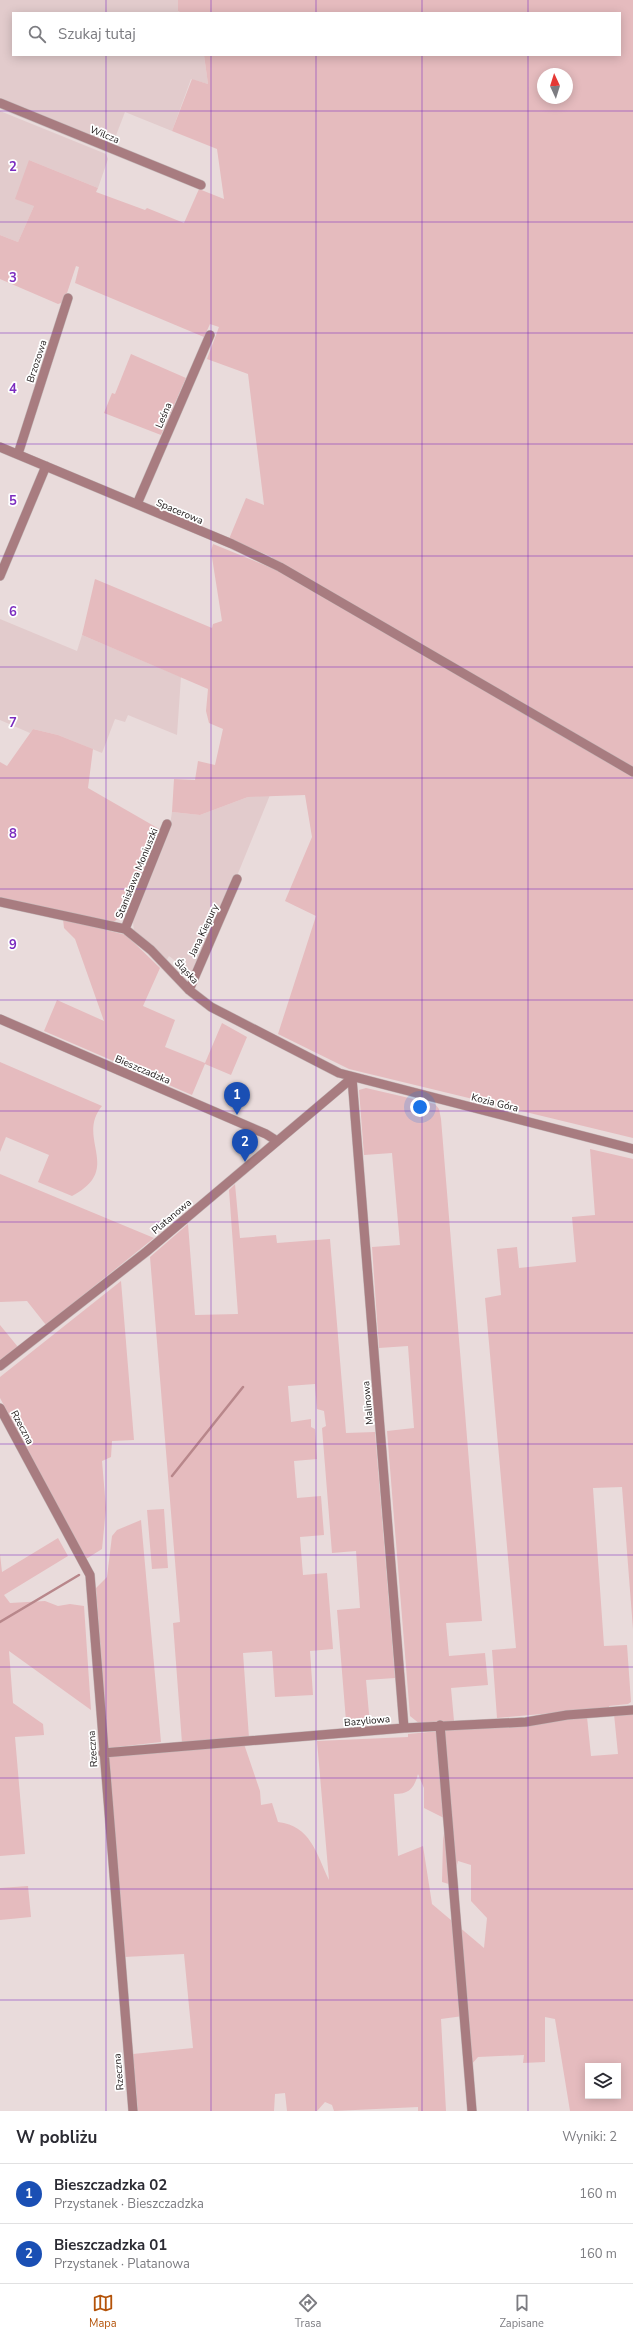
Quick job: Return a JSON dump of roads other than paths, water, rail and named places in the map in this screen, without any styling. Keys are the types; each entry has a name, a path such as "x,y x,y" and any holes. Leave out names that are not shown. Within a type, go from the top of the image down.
{"street":[{"name":"Wilcza","path":"0,103 201,185"},
{"name":"Brzozowa","path":"18,454 68,298"},
{"name":"Leśna","path":"137,504 210,335"},
{"name":"Spacerowa","path":"0,447 280,566 346,606 633,772"},
{"path":"0,576 46,466"},
{"name":"Stanisława Moniuszki","path":"125,929 167,824"},
{"name":"Jana Kiepury","path":"189,990 238,880"},
{"name":"Śląska","path":"0,902 125,929 151,950 189,990 217,1011 352,1078"},
{"name":"Bieszczadzka","path":"0,1019 266,1134 277,1141"},
{"name":"Platanowa","path":"0,1366 146,1252 352,1078"},
{"name":"Kozia Góra","path":"352,1078 633,1149"},
{"name":"Malinowa","path":"352,1078 404,1728"},
{"name":"Rzeczna","path":"0,1408 90,1575 103,1753 133,2111"},
{"name":"Bazyliowa","path":"103,1753 440,1725 526,1722 567,1715 633,1710"},
{"path":"440,1725 472,2111"}],"waterway":[{"path":"172,1476 243,1387"},
{"path":"0,1622 79,1575"}],"place":[{"name":"Bieszczadzka 02","path":"237,1115"},
{"name":"Bieszczadzka 01","path":"245,1162"}]}
